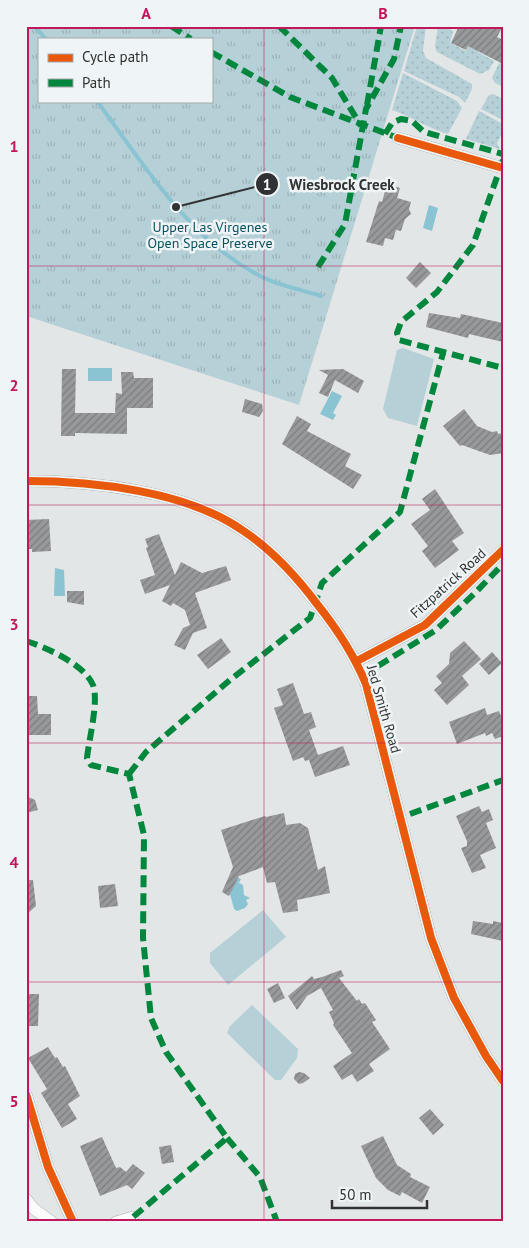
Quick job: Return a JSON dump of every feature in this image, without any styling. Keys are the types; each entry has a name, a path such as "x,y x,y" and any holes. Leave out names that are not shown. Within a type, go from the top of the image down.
{"street":[{"path":"398,138 503,168"},
{"name":"Jed Smith Road","path":"26,481 85,483 169,498 209,513 241,529 297,578 334,626 357,661 366,684 426,922 441,968 474,1036 503,1081"},
{"name":"Fitzpatrick Road","path":"357,661 425,625 503,550"},
{"path":"26,1094 48,1167 73,1222"},
{"path":"26,1198 34,1209 52,1222"},
{"path":"116,1222 133,1217"}],"green space":[{"name":"Upper Las Virgenes Open Space Preserve","path":"26,26 415,26 299,405 26,316"},
{"path":"417,26 426,26 423,51 426,58 472,84 472,89 465,103 459,97 404,71"},
{"path":"438,26 445,26 453,31 450,43 466,51 473,38 483,43 478,52 494,61 489,70 480,74 437,52 435,47"},
{"path":"499,63 503,65 503,87 495,83 492,78"},
{"path":"403,73 457,101 462,108 448,134 392,110"},
{"path":"493,94 503,99 503,120 481,109 489,95"},
{"path":"479,111 503,124 503,131 497,143 500,149 466,139"},
{"path":"403,348 434,359 417,426 388,418 383,409 397,350"},
{"path":"263,910 286,937 228,985 210,963 210,953"},
{"path":"252,1005 298,1049 297,1058 281,1080 275,1080 227,1033 230,1026"}],"water":[{"path":"429,205 438,208 432,231 423,228"},
{"path":"88,368 112,368 112,381 88,381"},
{"path":"332,391 342,396 333,413 336,415 333,420 320,414"},
{"path":"55,568 64,570 65,596 54,596"},
{"path":"237,877 241,879 239,883 243,885 244,895 250,898 246,900 248,904 245,908 237,911 234,909 230,894 226,895 225,890"}],"building":[{"path":"459,26 503,26 497,37 503,40 503,64 468,46 466,50 451,43"},
{"path":"387,184 400,188 397,198 411,202 409,209 411,214 405,219 401,231 396,230 393,240 385,238 383,246 366,242 379,201 382,202"},
{"path":"420,262 431,273 416,288 406,278"},
{"path":"429,313 460,318 461,314 503,323 503,342 469,334 468,338 426,327"},
{"path":"62,369 76,369 75,413 115,413 116,393 122,394 121,372 133,372 134,378 153,378 153,408 127,408 127,434 75,433 75,436 61,436"},
{"path":"343,369 364,381 358,393 335,380 328,397 319,393 328,375 319,370"},
{"path":"245,399 262,404 263,411 259,417 242,412"},
{"path":"464,409 477,426 492,432 497,431 498,434 503,433 503,453 490,455 462,445 460,446 443,426"},
{"path":"297,416 311,424 307,431 351,454 345,466 362,475 353,489 282,444"},
{"path":"435,489 464,533 452,541 459,550 435,568 422,551 428,546 411,524 430,510 422,499"},
{"path":"49,519 51,551 32,552 32,549 26,549 26,520"},
{"path":"159,534 175,575 181,562 202,573 226,566 231,580 195,593 207,628 193,633 185,650 174,645 183,628 190,625 185,610 173,603 171,606 162,601 170,585 145,594 140,580 155,575 145,539"},
{"path":"67,591 84,591 84,605 67,602"},
{"path":"221,638 231,652 208,669 197,655"},
{"path":"464,641 481,659 462,676 469,685 447,705 434,690 442,683 436,676 449,664 450,653"},
{"path":"492,652 502,663 489,675 479,664"},
{"path":"293,683 304,714 311,712 316,727 309,730 318,755 343,746 350,765 315,777 309,760 305,761 303,757 293,761 274,708 283,705 277,689"},
{"path":"26,696 37,696 38,714 51,714 51,735 26,735"},
{"path":"485,708 487,715 499,711 503,721 503,736 495,739 492,733 486,736 485,733 457,744 449,722"},
{"path":"26,796 35,800 38,810 26,813"},
{"path":"479,806 482,812 489,809 493,820 486,823 496,848 480,855 486,868 472,873 461,848 467,846 467,841 456,816"},
{"path":"284,813 286,825 300,823 308,828 318,870 325,866 330,893 297,900 298,911 283,913 275,882 267,883 263,867 239,876 229,896 222,892 233,867 221,830 265,816"},
{"path":"26,880 33,880 36,906 26,915"},
{"path":"115,884 118,906 100,908 98,886"},
{"path":"473,921 493,924 493,921 503,923 503,941 471,934"},
{"path":"341,970 344,976 339,978 357,1001 359,999 362,1004 365,1003 376,1020 372,1022 390,1049 369,1064 374,1071 357,1082 352,1074 342,1080 333,1066 352,1053 333,1025 334,1023 329,1012 333,1010 321,988 307,996 297,1010 288,996 312,976 314,979"},
{"path":"278,983 285,998 274,1003 267,989"},
{"path":"26,994 39,994 38,1026 26,1026"},
{"path":"48,1047 63,1067 65,1066 80,1096 68,1104 77,1119 62,1128 41,1093 47,1089 28,1058"},
{"path":"299,1072 304,1073 310,1078 299,1084 294,1079 295,1074"},
{"path":"430,1109 444,1125 433,1135 419,1118"},
{"path":"383,1136 397,1165 411,1174 410,1177 430,1187 422,1203 402,1192 400,1196 388,1190 376,1178 361,1146"},
{"path":"102,1137 116,1168 120,1167 126,1172 133,1164 145,1173 132,1189 127,1185 100,1196 80,1146"},
{"path":"171,1145 174,1162 162,1164 159,1147"}],"waterway":[{"path":"34,26 45,38"},
{"path":"98,102 166,195 207,238 229,256 260,276 321,296"}],"marked path":[{"path":"171,26 189,38"},
{"path":"279,26 332,78 361,126"},
{"path":"367,105 381,26"},
{"path":"318,267 345,224 366,109 394,59 401,26"},
{"path":"212,53 290,97 398,138"},
{"path":"385,134 392,123 401,119 412,121 424,132 503,154"},
{"path":"503,160 473,245 437,292 401,322 397,333 399,340 503,368"},
{"path":"129,774 146,752 230,680 310,618 322,583 400,512 443,353"},
{"path":"378,666 436,630 503,564"},
{"path":"26,641 64,658 74,664 89,678 95,692 95,700 87,758 91,765 129,774 144,835 143,938 151,1018 166,1052 227,1138 133,1217"},
{"path":"410,814 503,780"},
{"path":"227,1138 260,1177 277,1222"}],"cycle path":[{"path":"398,138 503,168"},
{"path":"26,481 109,486 167,497 194,506 219,517 253,537 292,573 309,594 344,642 366,684 431,938 454,998 486,1056 503,1081"},
{"path":"357,661 425,625 503,550"},
{"path":"26,1094 48,1167 73,1222"}],"place":[{"name":"Wiesbrock Creek","path":"176,207"}]}
